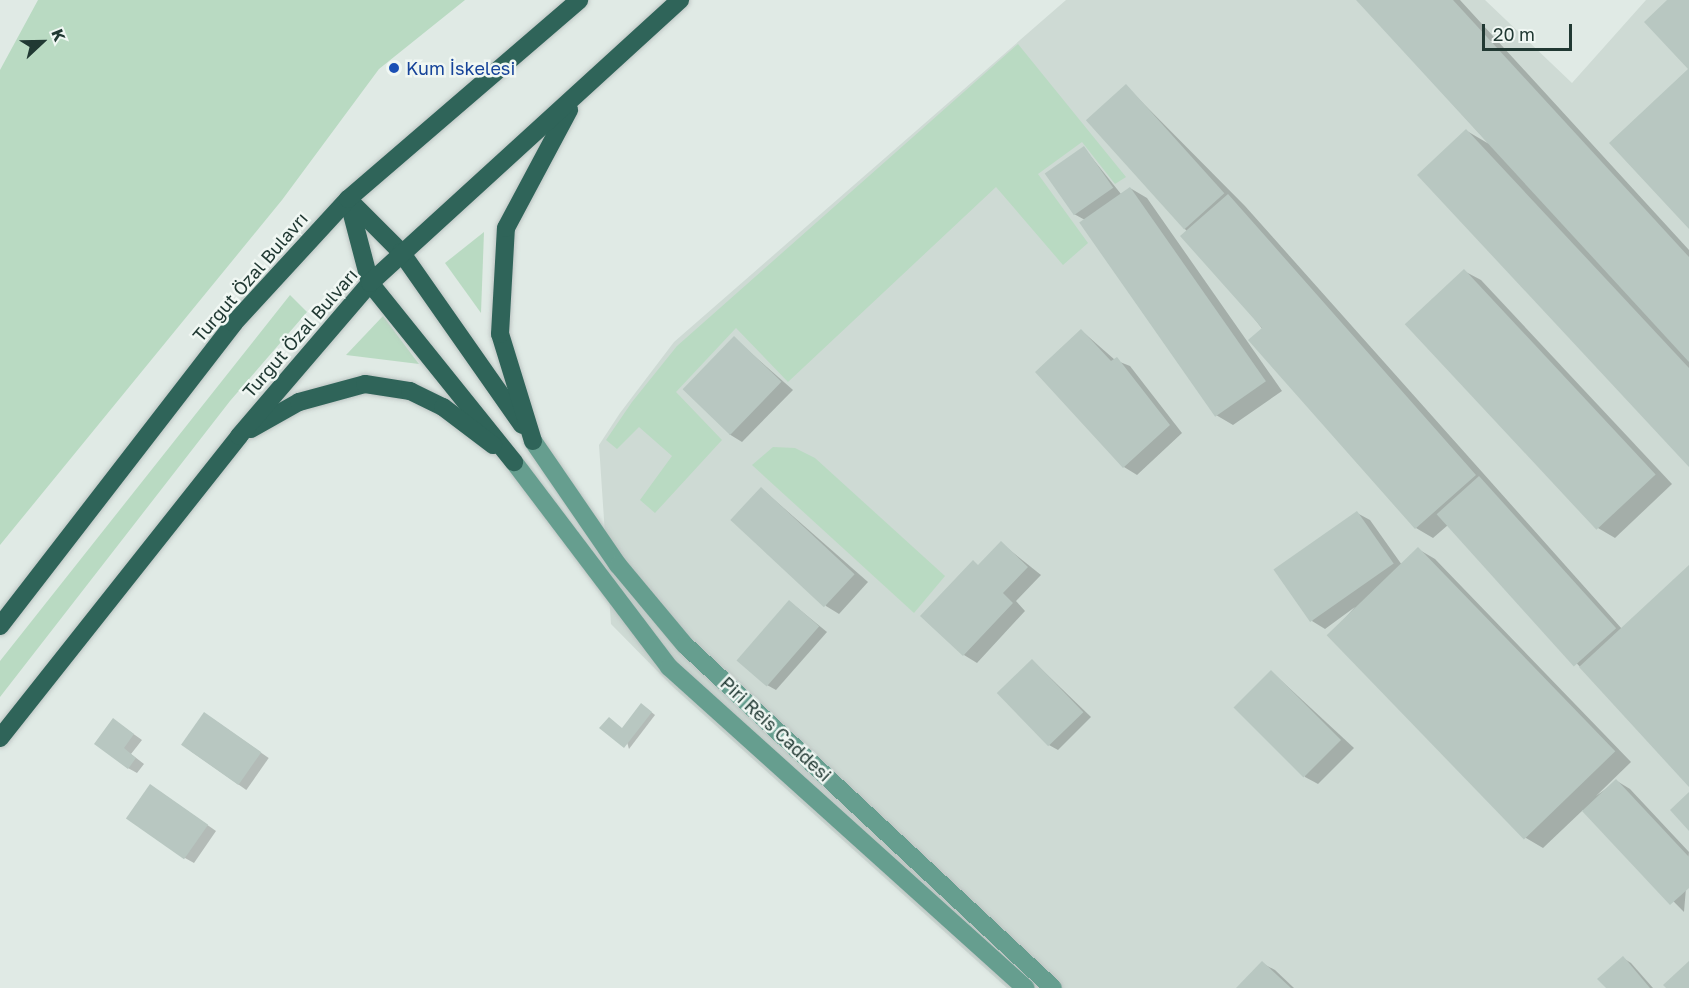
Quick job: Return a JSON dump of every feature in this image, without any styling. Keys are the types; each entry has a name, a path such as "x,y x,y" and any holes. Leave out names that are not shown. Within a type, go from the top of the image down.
{"highway":[{"name":"Turgut Özal Bulavrı","path":"0,626 234,323 348,199 579,0"},
{"name":"Turgut Özal Bulvarı","path":"0,738 239,436 370,283 401,252 577,96 680,0"},
{"path":"533,441 500,334 506,228 524,185 577,96"},
{"path":"348,199 401,252 533,441"},
{"path":"348,199 370,283 514,462"},
{"path":"239,436 327,391 375,385 410,391 443,407 514,462"}],"main road":[{"name":"Piri Reis Caddesi","path":"533,441 618,565 686,645 1053,988"},
{"name":"Piri Reis Caddesi","path":"514,462 669,667 1026,988"}],"shaded area":[{"path":"1066,0 1485,0 1572,83 1646,0 1689,0 1689,988 1007,988 673,687 611,624 599,445 620,413 674,342"}],"green space":[{"path":"38,0 465,0 379,69 282,200 0,545 0,70"},
{"path":"1018,44 1126,177 1115,184 1082,142 1038,174 1088,243 1063,265 996,187 788,382 736,328 676,392 722,440 655,513 640,500 672,456 639,427 617,449 606,440 632,402 677,346"},
{"path":"484,232 481,313 445,263"},
{"path":"290,295 307,312 230,401 0,697 0,661"},
{"path":"383,316 419,364 346,355"},
{"path":"773,447 795,448 815,458 945,576 914,613 752,465"}],"building":[{"path":"1356,0 1453,0 1689,257 1689,362"},
{"path":"1667,0 1689,0 1689,229 1609,143 1688,69 1644,22"},
{"path":"1126,84 1224,193 1184,229 1086,120"},
{"path":"1466,129 1689,368 1689,467 1417,175"},
{"path":"1084,146 1113,188 1074,215 1045,174"},
{"path":"1130,187 1266,381 1215,417 1079,223"},
{"path":"1228,194 1476,475 1415,529 1248,340 1262,328 1180,236"},
{"path":"1464,269 1656,475 1596,530 1405,324"},
{"path":"1081,329 1111,361 1117,357 1170,425 1123,468 1035,372"},
{"path":"734,336 781,382 730,435 683,389"},
{"path":"1479,476 1616,628 1574,666 1437,514"},
{"path":"761,487 855,574 824,607 730,520"},
{"path":"1357,511 1394,563 1310,622 1273,570"},
{"path":"1001,541 1028,567 1003,593 1013,603 963,656 920,616 973,560 978,565"},
{"path":"1418,547 1615,751 1524,840 1327,635"},
{"path":"1689,565 1689,787 1579,667"},
{"path":"789,600 819,626 767,687 737,660"},
{"path":"1032,659 1083,712 1048,746 997,693"},
{"path":"1271,670 1341,740 1304,777 1234,707"},
{"path":"641,703 652,712 624,748 599,728 609,717 622,728"},
{"path":"204,712 261,752 238,785 181,745"},
{"path":"113,718 134,734 124,748 136,758 128,769 94,744"},
{"path":"1616,779 1689,857 1689,888 1670,905 1582,811"},
{"path":"150,784 208,825 184,859 126,818"},
{"path":"1689,792 1689,831 1670,810"},
{"path":"1623,956 1650,988 1606,988 1597,979"},
{"path":"1262,961 1291,988 1236,988"},
{"path":"1689,961 1689,988 1666,988 1663,985"}],"place":[{"name":"Kum İskelesi","path":"394,68"}]}
